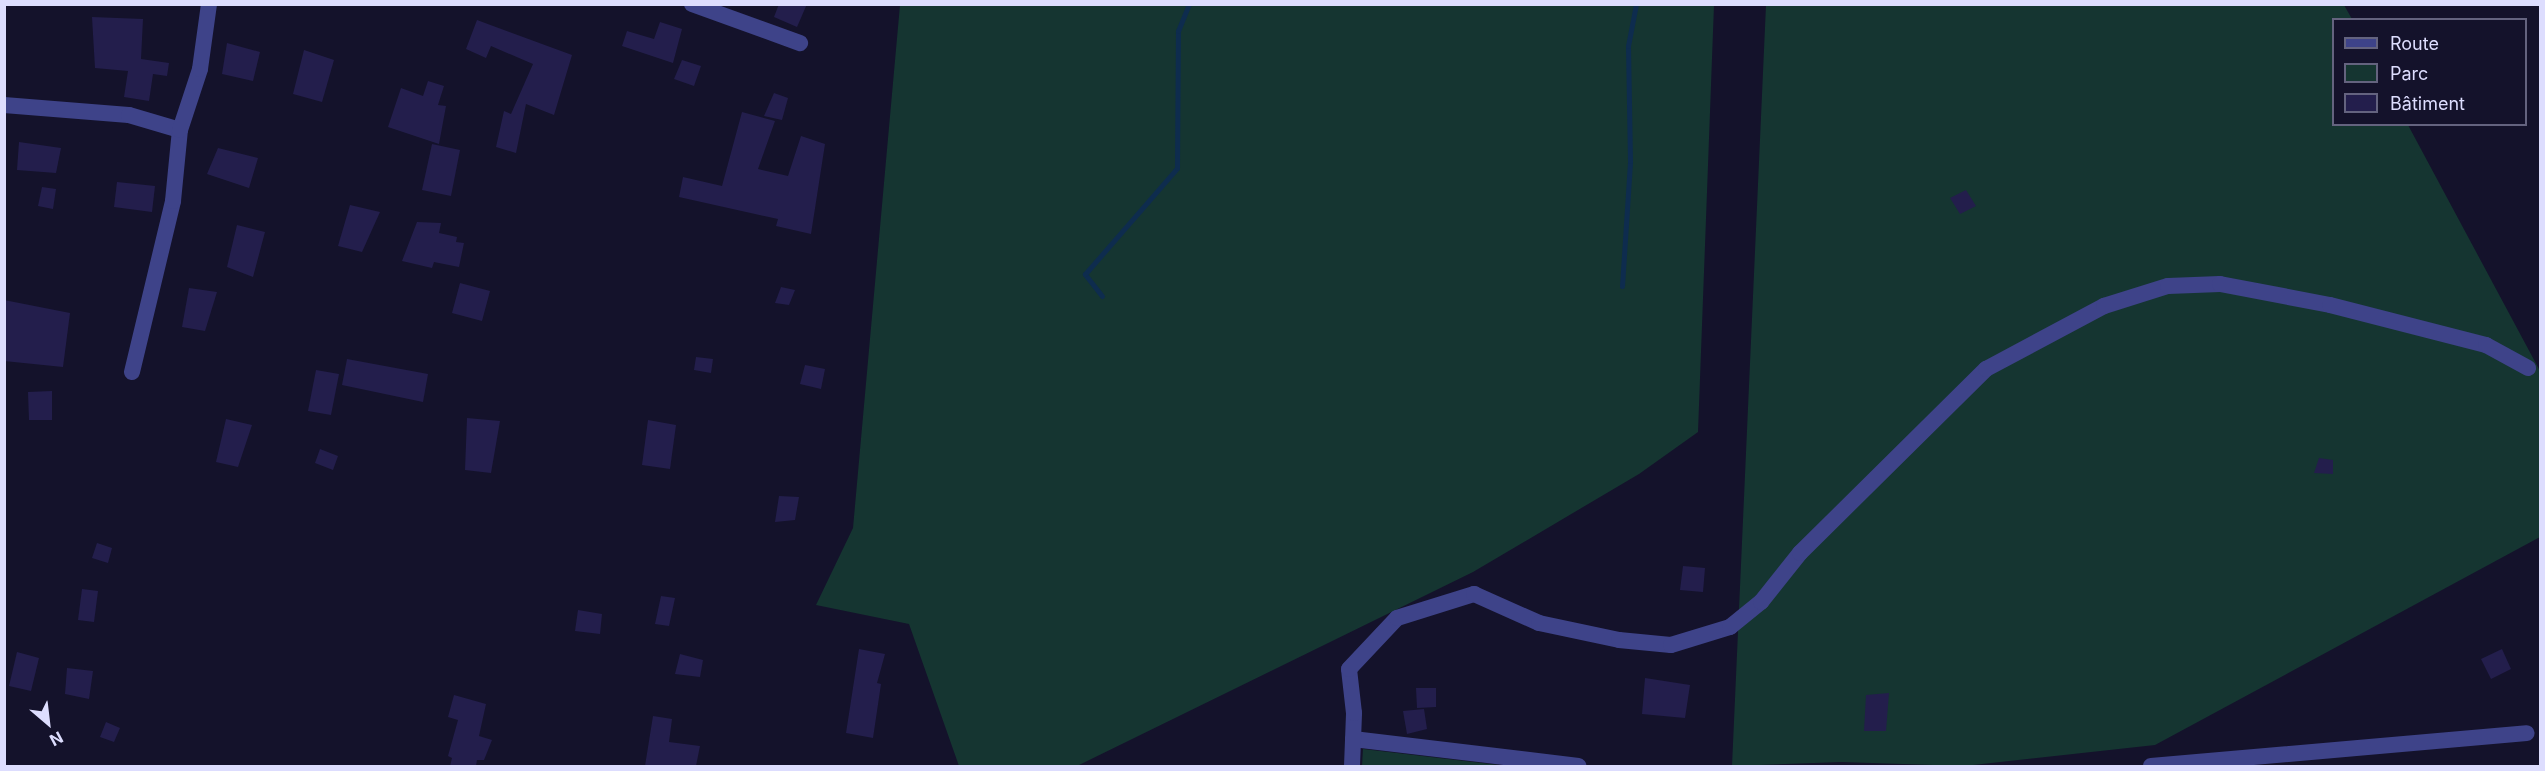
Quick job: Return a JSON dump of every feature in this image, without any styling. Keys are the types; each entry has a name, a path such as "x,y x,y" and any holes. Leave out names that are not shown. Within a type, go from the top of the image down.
{"street":[{"path":"132,372 172,201 180,130 200,69 209,4"},
{"path":"692,4 800,44"},
{"path":"4,105 129,115 180,130"},
{"path":"1352,766 1353,739 1349,669 1397,618 1474,594 1539,623 1619,640 1671,645 1730,627 1761,602 1800,553 1986,369 2104,306 2168,286 2220,284 2330,305 2486,345 2529,368"},
{"path":"2151,766 2527,733"},
{"path":"1353,739 1578,766"}],"green space":[{"path":"900,5 1714,5 1698,432 1639,474 1473,572 1077,766 959,766 909,624 816,605 853,528"},
{"path":"1766,5 2344,5 2351,18 2332,18 2332,126 2409,126 2540,371 2540,537 2155,745 1964,766 1841,762 1732,766"},
{"path":"1363,749 1507,766 1362,766"}],"building":[{"path":"779,4 807,4 797,27 774,17"},
{"path":"92,17 143,19 141,59 169,63 167,76 153,74 149,101 124,97 128,71 95,68"},
{"path":"477,20 572,55 554,115 526,104 516,153 496,147 504,111 511,114 533,64 491,46 486,58 466,49"},
{"path":"660,22 682,29 673,63 622,46 627,31 654,39"},
{"path":"227,43 260,52 253,81 222,74"},
{"path":"304,50 334,60 322,102 293,94"},
{"path":"682,60 701,66 694,86 674,79"},
{"path":"428,81 444,86 438,105 446,106 439,144 388,127 401,88 423,96"},
{"path":"774,93 788,98 782,120 764,116"},
{"path":"742,112 775,121 758,169 788,176 801,136 825,144 811,234 776,226 778,219 679,197 683,177 722,186"},
{"path":"19,142 61,148 56,173 17,170"},
{"path":"432,144 460,150 451,196 422,190"},
{"path":"218,148 258,158 249,188 207,174"},
{"path":"117,182 155,186 152,212 114,207"},
{"path":"42,187 56,189 53,209 38,206"},
{"path":"1966,190 1976,206 1960,214 1950,198"},
{"path":"350,205 380,212 362,252 338,246"},
{"path":"417,222 441,223 439,233 457,237 456,242 464,243 459,267 434,262 432,268 402,261"},
{"path":"237,225 265,232 253,277 227,267"},
{"path":"460,283 490,291 482,321 452,313"},
{"path":"781,287 795,290 789,305 775,303"},
{"path":"189,288 217,292 205,331 182,327"},
{"path":"4,300 70,313 63,367 4,361"},
{"path":"696,357 713,359 711,373 694,370"},
{"path":"347,359 428,374 423,402 342,385"},
{"path":"805,365 825,369 821,389 800,384"},
{"path":"316,370 339,374 331,415 308,411"},
{"path":"52,391 52,420 29,420 28,392"},
{"path":"467,418 500,421 491,473 465,470"},
{"path":"226,419 252,425 238,467 216,462"},
{"path":"648,420 676,425 670,469 642,465"},
{"path":"320,449 338,456 333,470 315,463"},
{"path":"2319,458 2333,460 2333,474 2314,473"},
{"path":"779,496 799,497 795,520 775,522"},
{"path":"97,543 112,548 108,563 92,558"},
{"path":"1683,566 1705,568 1703,592 1680,590"},
{"path":"82,589 98,591 94,622 78,620"},
{"path":"661,596 675,598 669,626 655,624"},
{"path":"578,610 602,614 600,634 575,631"},
{"path":"859,649 885,654 877,683 881,684 873,738 846,733"},
{"path":"2502,649 2511,669 2491,679 2481,659"},
{"path":"17,652 39,658 31,691 9,686"},
{"path":"680,654 703,660 700,677 675,674"},
{"path":"67,668 93,671 89,699 65,694"},
{"path":"1645,678 1690,685 1685,718 1642,714"},
{"path":"1416,688 1436,688 1436,707 1417,708"},
{"path":"1889,693 1886,731 1864,731 1866,695"},
{"path":"454,695 486,704 479,736 492,740 484,760 477,760 476,766 450,766 452,758 448,756 458,720 448,717"},
{"path":"1424,709 1427,729 1407,734 1403,711"},
{"path":"653,716 672,719 669,742 700,746 696,766 645,766"},
{"path":"106,722 120,728 114,742 100,737"}],"waterway":[{"path":"1102,296 1085,274 1177,168 1178,31 1189,4"},
{"path":"1622,286 1630,161 1628,46 1636,4"}]}
